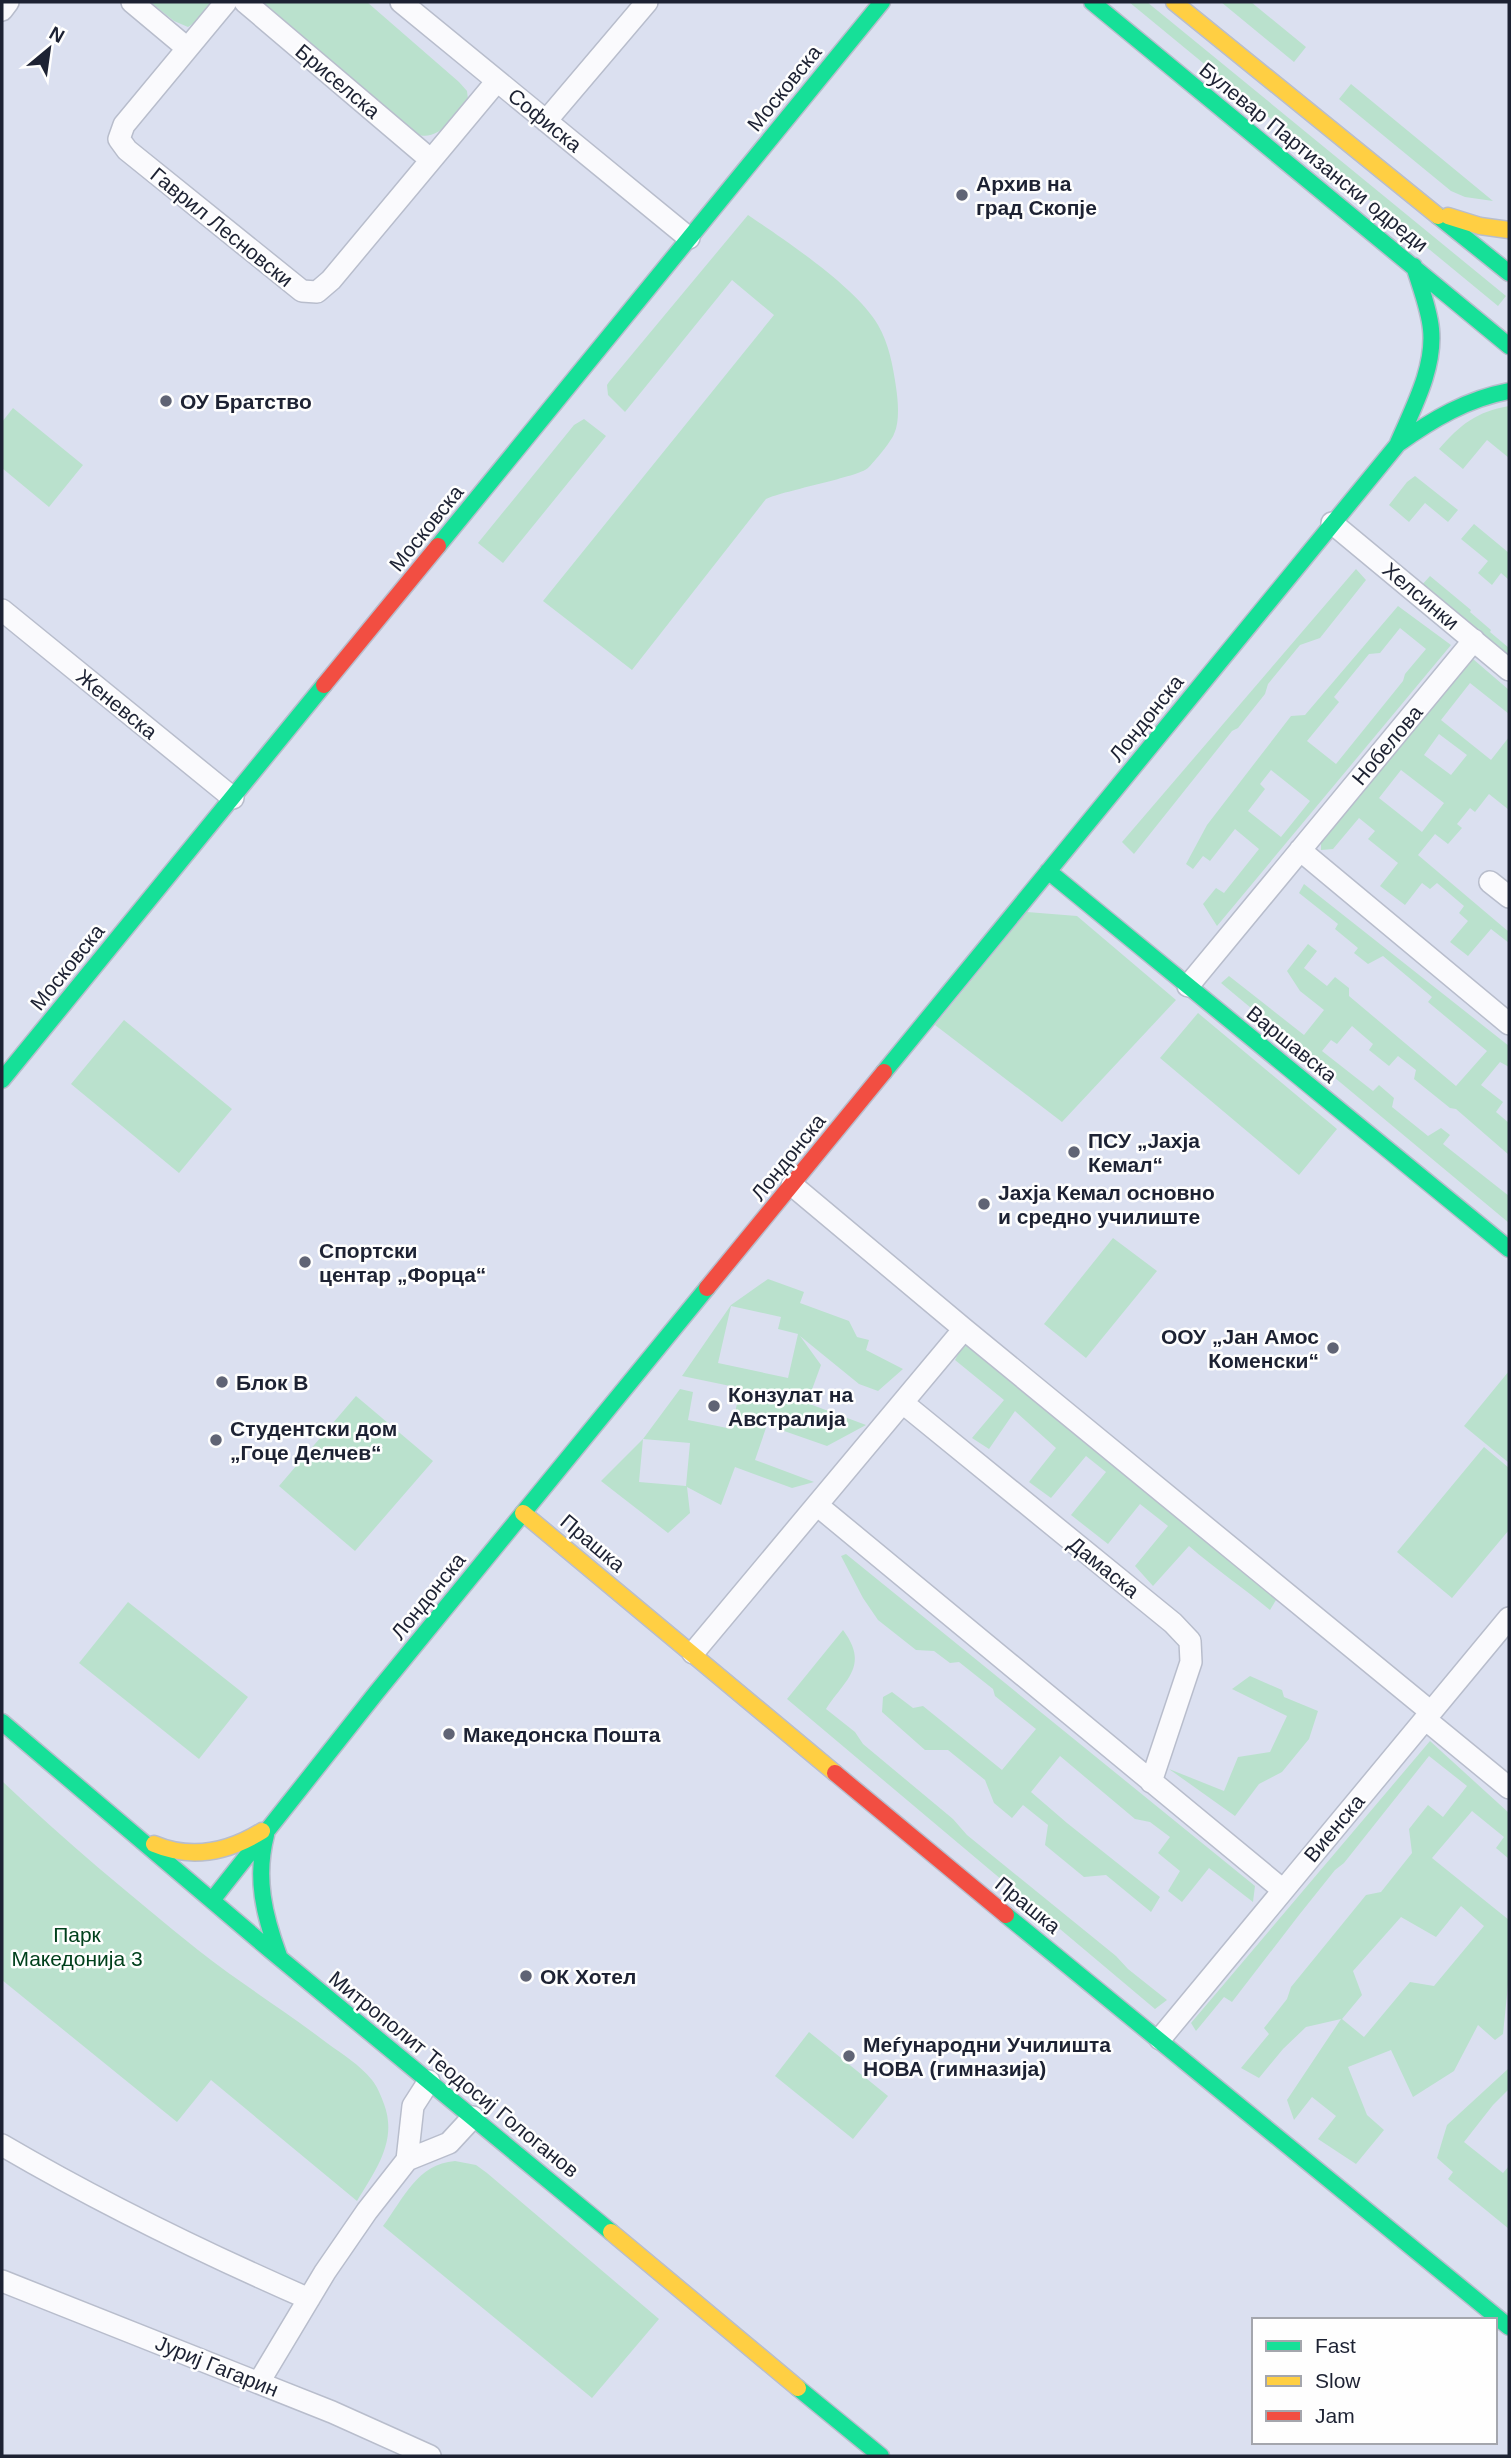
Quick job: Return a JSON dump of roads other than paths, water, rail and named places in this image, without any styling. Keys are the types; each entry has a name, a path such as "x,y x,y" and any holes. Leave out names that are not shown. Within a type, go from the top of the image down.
{"street":[{"path":"2,10 8,2"},
{"path":"132,2 187,48"},
{"name":"Гаврил Лесновски","path":"226,2 124,125 119,139 127,150 302,291 317,292 331,280 498,81"},
{"name":"Бриселска","path":"245,2 431,160"},
{"name":"Софиска","path":"401,2 689,238"},
{"path":"546,121 647,2"},
{"name":"Московска","path":"2,1080 9,1058 233,799 881,2"},
{"name":"Булевар Партизански одреди","path":"1092,2 1509,346"},
{"name":"Булевар Партизански одреди","path":"1174,2 1509,273"},
{"path":"1434,212 1480,226 1509,230"},
{"name":"Лондонска","path":"1398,444 1419,392 1431,347 1428,312 1414,266"},
{"name":"Лондонска","path":"213,1899 523,1513 1398,444 1452,408 1489,394 1509,391"},
{"name":"Хелсинки","path":"1332,523 1509,670"},
{"name":"Женевска","path":"5,619 233,799"},
{"name":"Нобелова","path":"1188,986 1474,640"},
{"path":"1300,850 1509,1024"},
{"name":"Варшавска","path":"1048,871 1509,1249"},
{"path":"1490,882 1509,897"},
{"path":"792,1185 1428,1716 1509,1788"},
{"path":"693,1653 964,1329"},
{"name":"Дамаска","path":"903,1402 1172,1623 1190,1641 1191,1662 1151,1782"},
{"path":"817,1506 1283,1890"},
{"name":"Прашка","path":"523,1513 924,1848 1497,2318"},
{"name":"Виенска","path":"1160,2039 1509,1618"},
{"name":"Митрополит Теодосиј Гологанов","path":"2,1722 279,1957 881,2456"},
{"path":"141,1838 162,1849 198,1854 236,1845 270,1826"},
{"path":"270,1826 259,1858 260,1888 262,1909 279,1957"},
{"path":"407,2160 412,2106 429,2081"},
{"path":"259,2382 367,2210 407,2160 449,2143 473,2117"},
{"path":"2,2145 110,2206 219,2260 309,2299"},
{"name":"Јуриј Гагарин","path":"2,2281 259,2382 430,2456"}],"place":[{"name":"Архив на град Скопје","path":"962,195"},
{"name":"ОУ Братство","path":"166,401"},
{"name":"ПСУ „Јахја Кемал“","path":"1074,1152"},
{"name":"Јахја Кемал основно и средно училиште","path":"984,1204"},
{"name":"Спортски центар „Форца“","path":"305,1262"},
{"name":"ООУ „Јан Амос Коменски“","path":"1333,1348"},
{"name":"Блок В","path":"222,1382"},
{"name":"Конзулат на Австралија","path":"714,1406"},
{"name":"Студентски дом „Гоце Делчев“","path":"216,1440"},
{"name":"Македонска Пошта","path":"449,1734"},
{"name":"ОК Хотел","path":"526,1976"},
{"name":"Меѓународни Училишта НОВА (гимназија)","path":"849,2056"}],"park label":[{"name":"Парк Македонија 3","path":"77,1946"}]}
